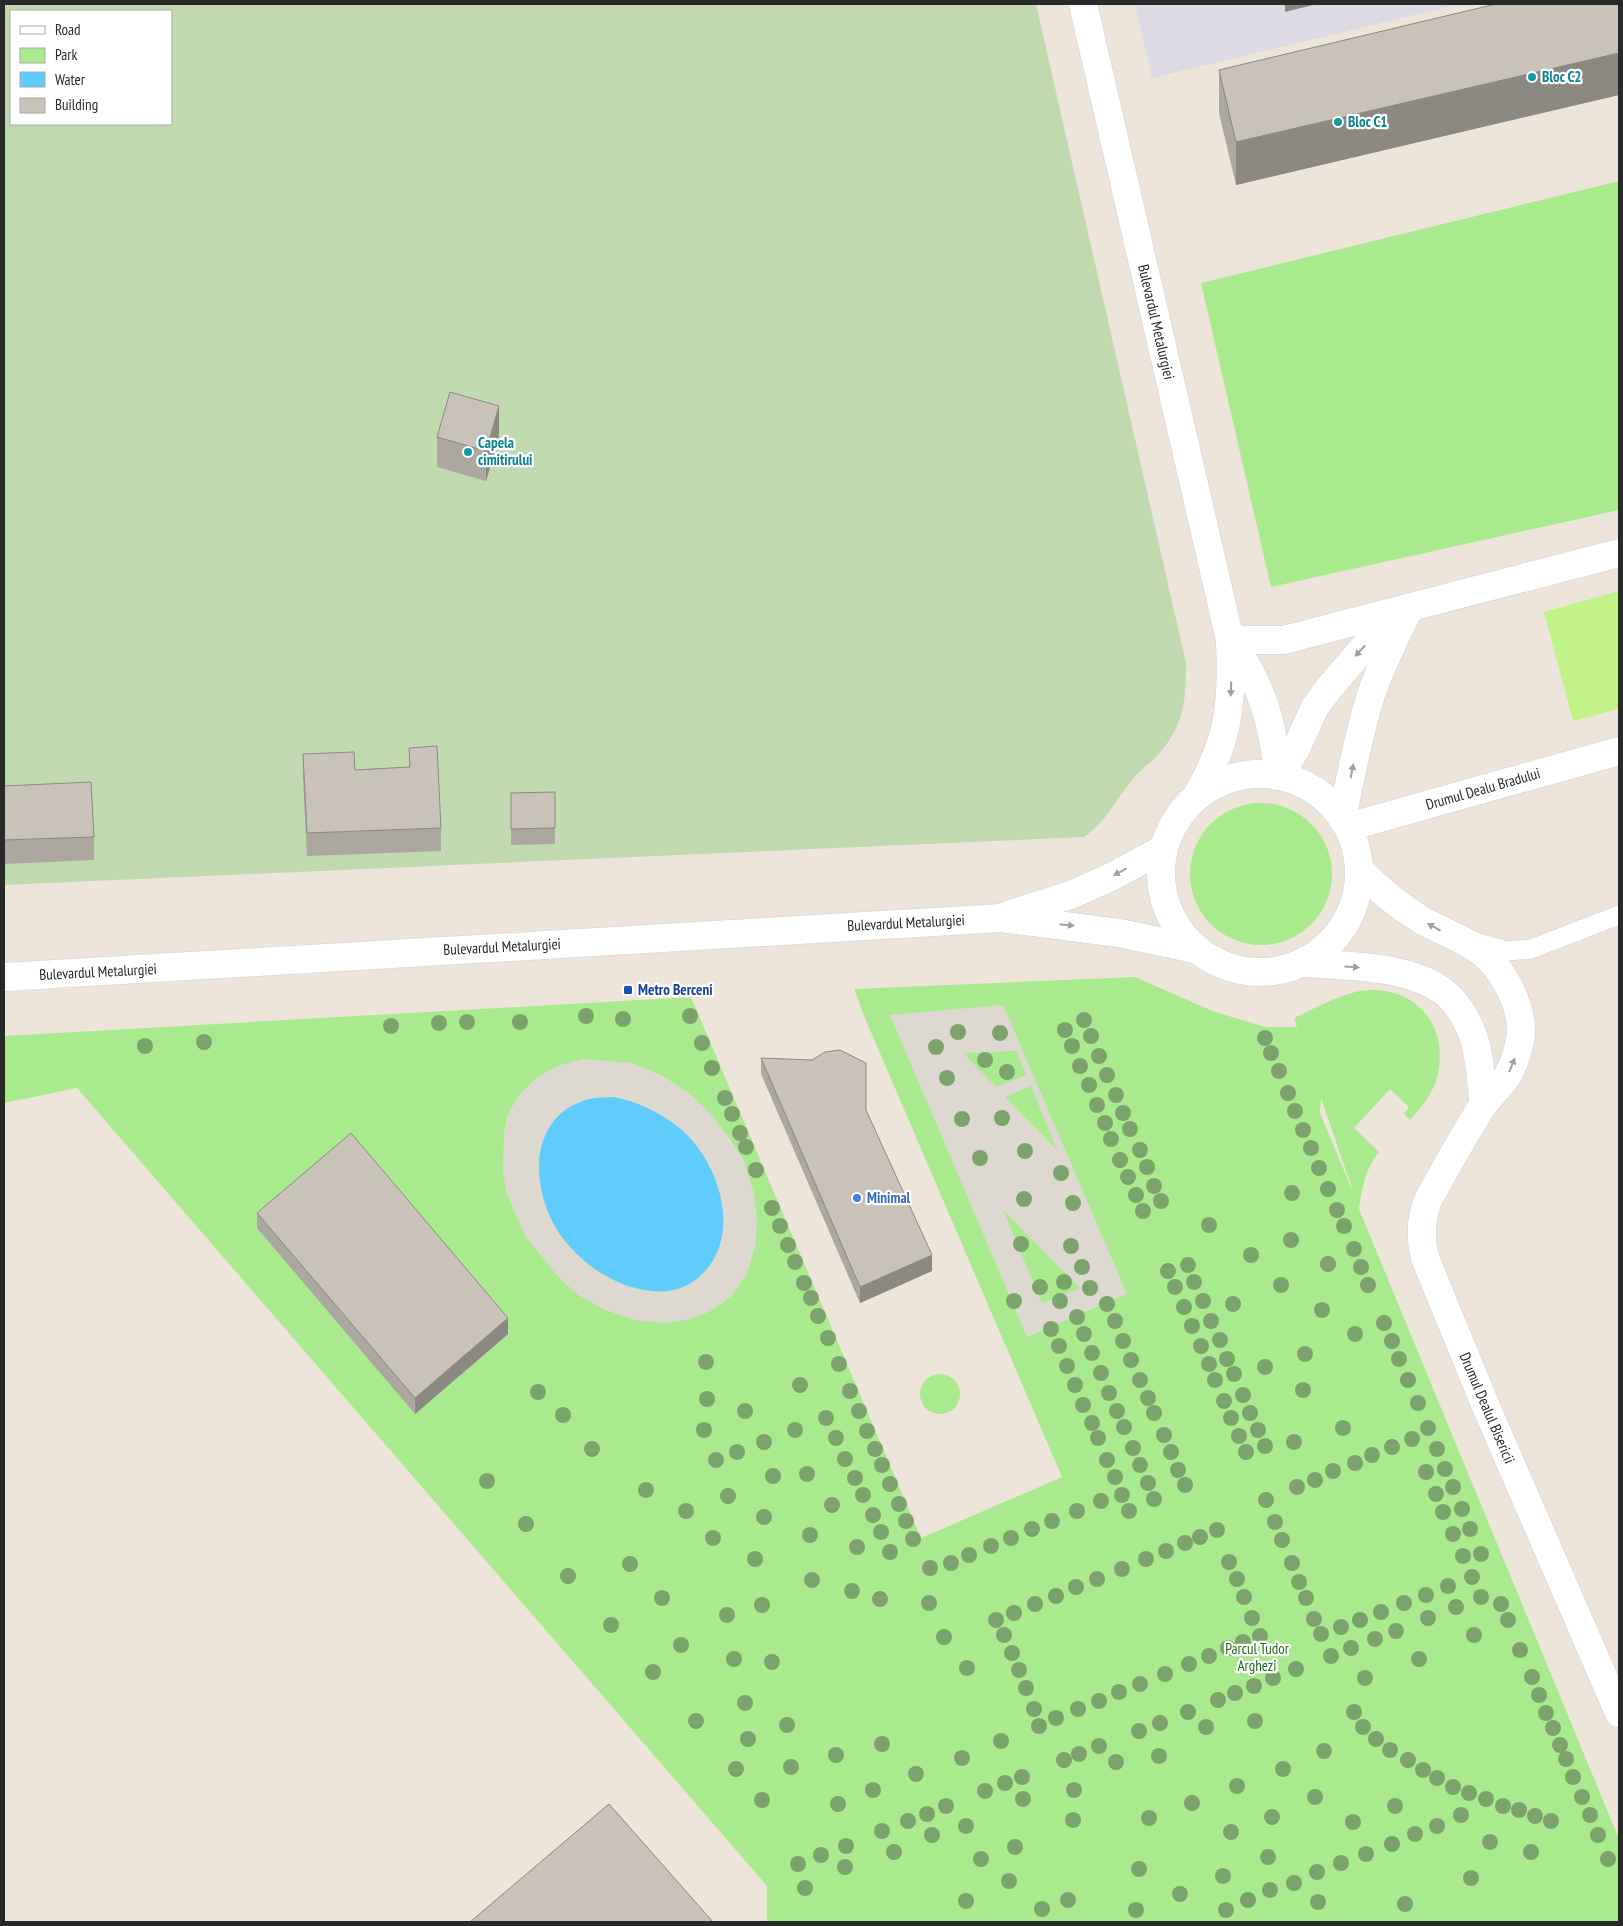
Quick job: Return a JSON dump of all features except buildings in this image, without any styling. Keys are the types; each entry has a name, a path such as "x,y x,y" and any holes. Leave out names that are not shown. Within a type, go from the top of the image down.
{"main road":[{"name":"Bulevardul Metalurgiei","path":"1083,4 1230,640 1231,670 1228,723 1210,773 1196,796"},
{"path":"1230,640 1284,640 1619,553"},
{"path":"1278,776 1295,751 1315,707 1329,688 1367,644 1410,607"},
{"path":"1345,823 1358,741 1372,693 1389,650 1410,607"},
{"name":"Bulevardul Metalurgiei","path":"1230,640 1246,662 1260,692 1275,747 1278,776"},
{"name":"Drumul Dealu Bradului","path":"1345,823 1619,751"},
{"path":"1256,774 1278,776 1296,780 1310,787 1328,801 1345,823 1356,848 1359,869 1356,897 1345,924 1327,946 1304,963 1274,972 1259,973 1236,970 1214,962 1195,949 1176,929 1165,904 1160,877 1163,849 1170,830 1196,796 1215,785 1235,777 1256,774"},
{"name":"Bulevardul Metalurgiei","path":"1001,918 1073,894 1111,877 1163,849"},
{"name":"Drumul Dealul Bisericii","path":"1359,869 1378,888 1412,913 1444,932 1461,939 1491,959 1511,990 1520,1025 1521,1039 1508,1074 1484,1104 1426,1206 1421,1232 1425,1258 1499,1436 1619,1712"},
{"name":"Bulevardul Metalurgiei","path":"7,974 1001,918 1119,933 1195,949"},
{"path":"1304,963 1398,973 1424,981 1444,992 1456,1004 1473,1035 1484,1104"}],"lane":[{"path":"1461,939 1507,951 1531,949 1619,915"}],"shaded area":[{"path":"1135,4 1460,4 1152,78"},
{"path":"1003,1005 1127,1294 1027,1337 890,1015","holes":["1016,1051 1026,1075 996,1087 963,1053","1031,1086 1057,1150 1005,1097","1003,1210 1080,1288 1042,1303"]},
{"path":"583,1059 631,1063 663,1076 690,1094 710,1113 744,1161 753,1189 757,1216 756,1243 747,1273 732,1296 709,1312 686,1320 663,1323 635,1320 605,1310 580,1296 561,1280 525,1236 507,1194 503,1172 504,1131 508,1114 519,1095 537,1077 560,1065","holes":["631,1101 666,1118 682,1130 706,1160 716,1179 644,1291 625,1285 594,1269 565,1241 555,1227 543,1199 538,1160 544,1140 553,1122"]}],"green space":[{"path":"4,4 1036,4 1186,663 1184,702 1178,725 1172,736 1155,758 1135,776 1099,824 1084,837 4,885"},
{"path":"1619,181 1619,510 1271,587 1201,283"},
{"path":"1619,591 1619,709 1573,721 1544,612"},
{"path":"1261,803 1288,809 1300,815 1311,824 1320,835 1326,847 1332,874 1326,901 1320,913 1311,924 1300,933 1288,939 1261,945 1234,939 1222,933 1211,924 1202,913 1196,901 1190,874 1196,847 1202,835 1211,824 1222,815 1234,809"},
{"name":"Parcul Tudor Arghezi","path":"1135,977 1215,1012 1266,1027 1297,1027 1294,1018 1332,1000 1352,993 1370,990 1386,991 1401,995 1424,1011 1432,1023 1440,1051 1436,1082 1425,1102 1410,1120 1404,1114 1409,1107 1390,1089 1354,1128 1379,1152 1367,1172 1359,1209 1619,1839 1619,1922 767,1922 767,1886 77,1088 4,1103 4,1036 691,997 921,1538 1062,1477 854,989","holes":["1321,1098 1355,1197 1320,1113"]},
{"path":"944,1374 951,1377 957,1383 960,1394 959,1402 951,1411 944,1414 936,1414 929,1411 921,1402 920,1390 923,1383 932,1375"}],"water":[{"path":"614,1097 649,1109 681,1129 696,1145 708,1164 717,1184 722,1206 723,1228 719,1249 708,1268 684,1287 670,1291 640,1289 623,1284 604,1275 587,1263 565,1241 554,1224 546,1206 541,1186 539,1165 542,1146 549,1128 562,1113 584,1100"}],"place":[{"name":"Bloc C2","path":"1532,77"},
{"name":"Bloc C1","path":"1338,122"},
{"name":"Capela cimitirului","path":"468,452"},
{"name":"Metro Berceni","path":"628,990"},
{"name":"Minimal","path":"857,1198"}]}
